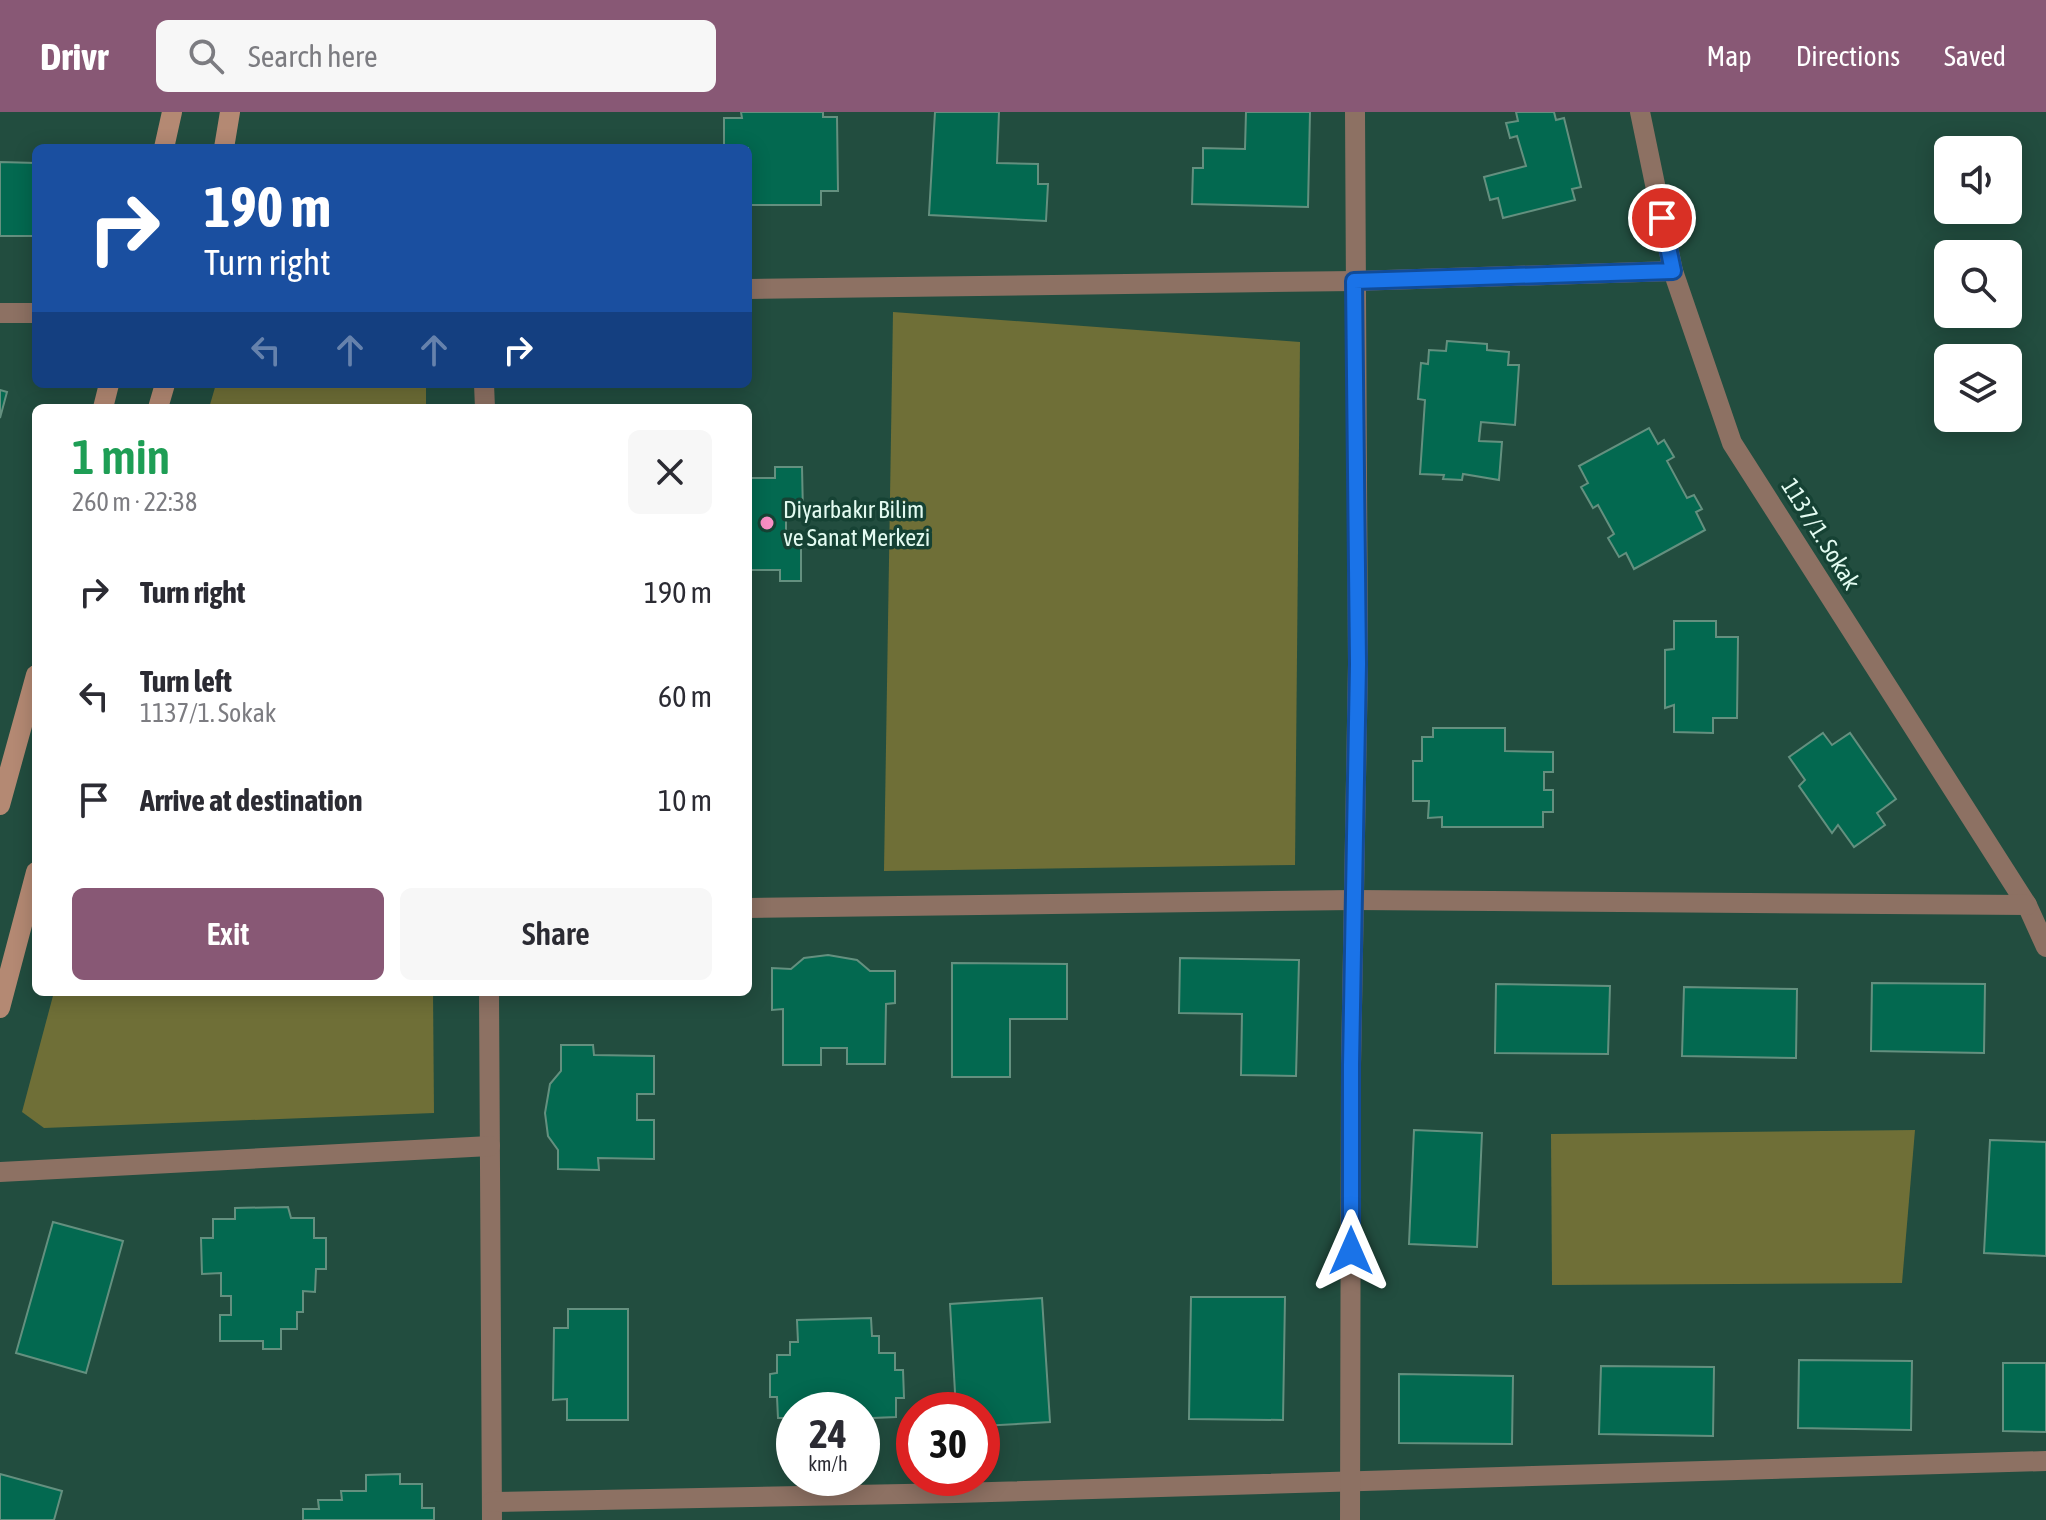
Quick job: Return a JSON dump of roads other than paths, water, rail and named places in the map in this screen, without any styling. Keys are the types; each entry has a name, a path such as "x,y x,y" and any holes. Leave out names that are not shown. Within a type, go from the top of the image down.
{"main road":[{"path":"165,144 172,112"},
{"path":"225,144 230,112"},
{"path":"0,805 32,689"},
{"path":"0,1008 32,887"}],"street":[{"path":"1350,1520 1351,1065 1358,664 1355,112"},
{"name":"1137/1. Sokak","path":"1640,112 1673,271 1732,443 2027,905 2046,947"},
{"path":"752,289 1354,281 1673,271"},
{"path":"0,313 32,313"},
{"path":"752,908 1354,900 2027,905"},
{"path":"489,996 492,1511 2046,1461"},
{"path":"0,1172 490,1146"}],"place":[{"name":"Diyarbakır Bilim ve Sanat Merkezi","path":"767,523"}]}
